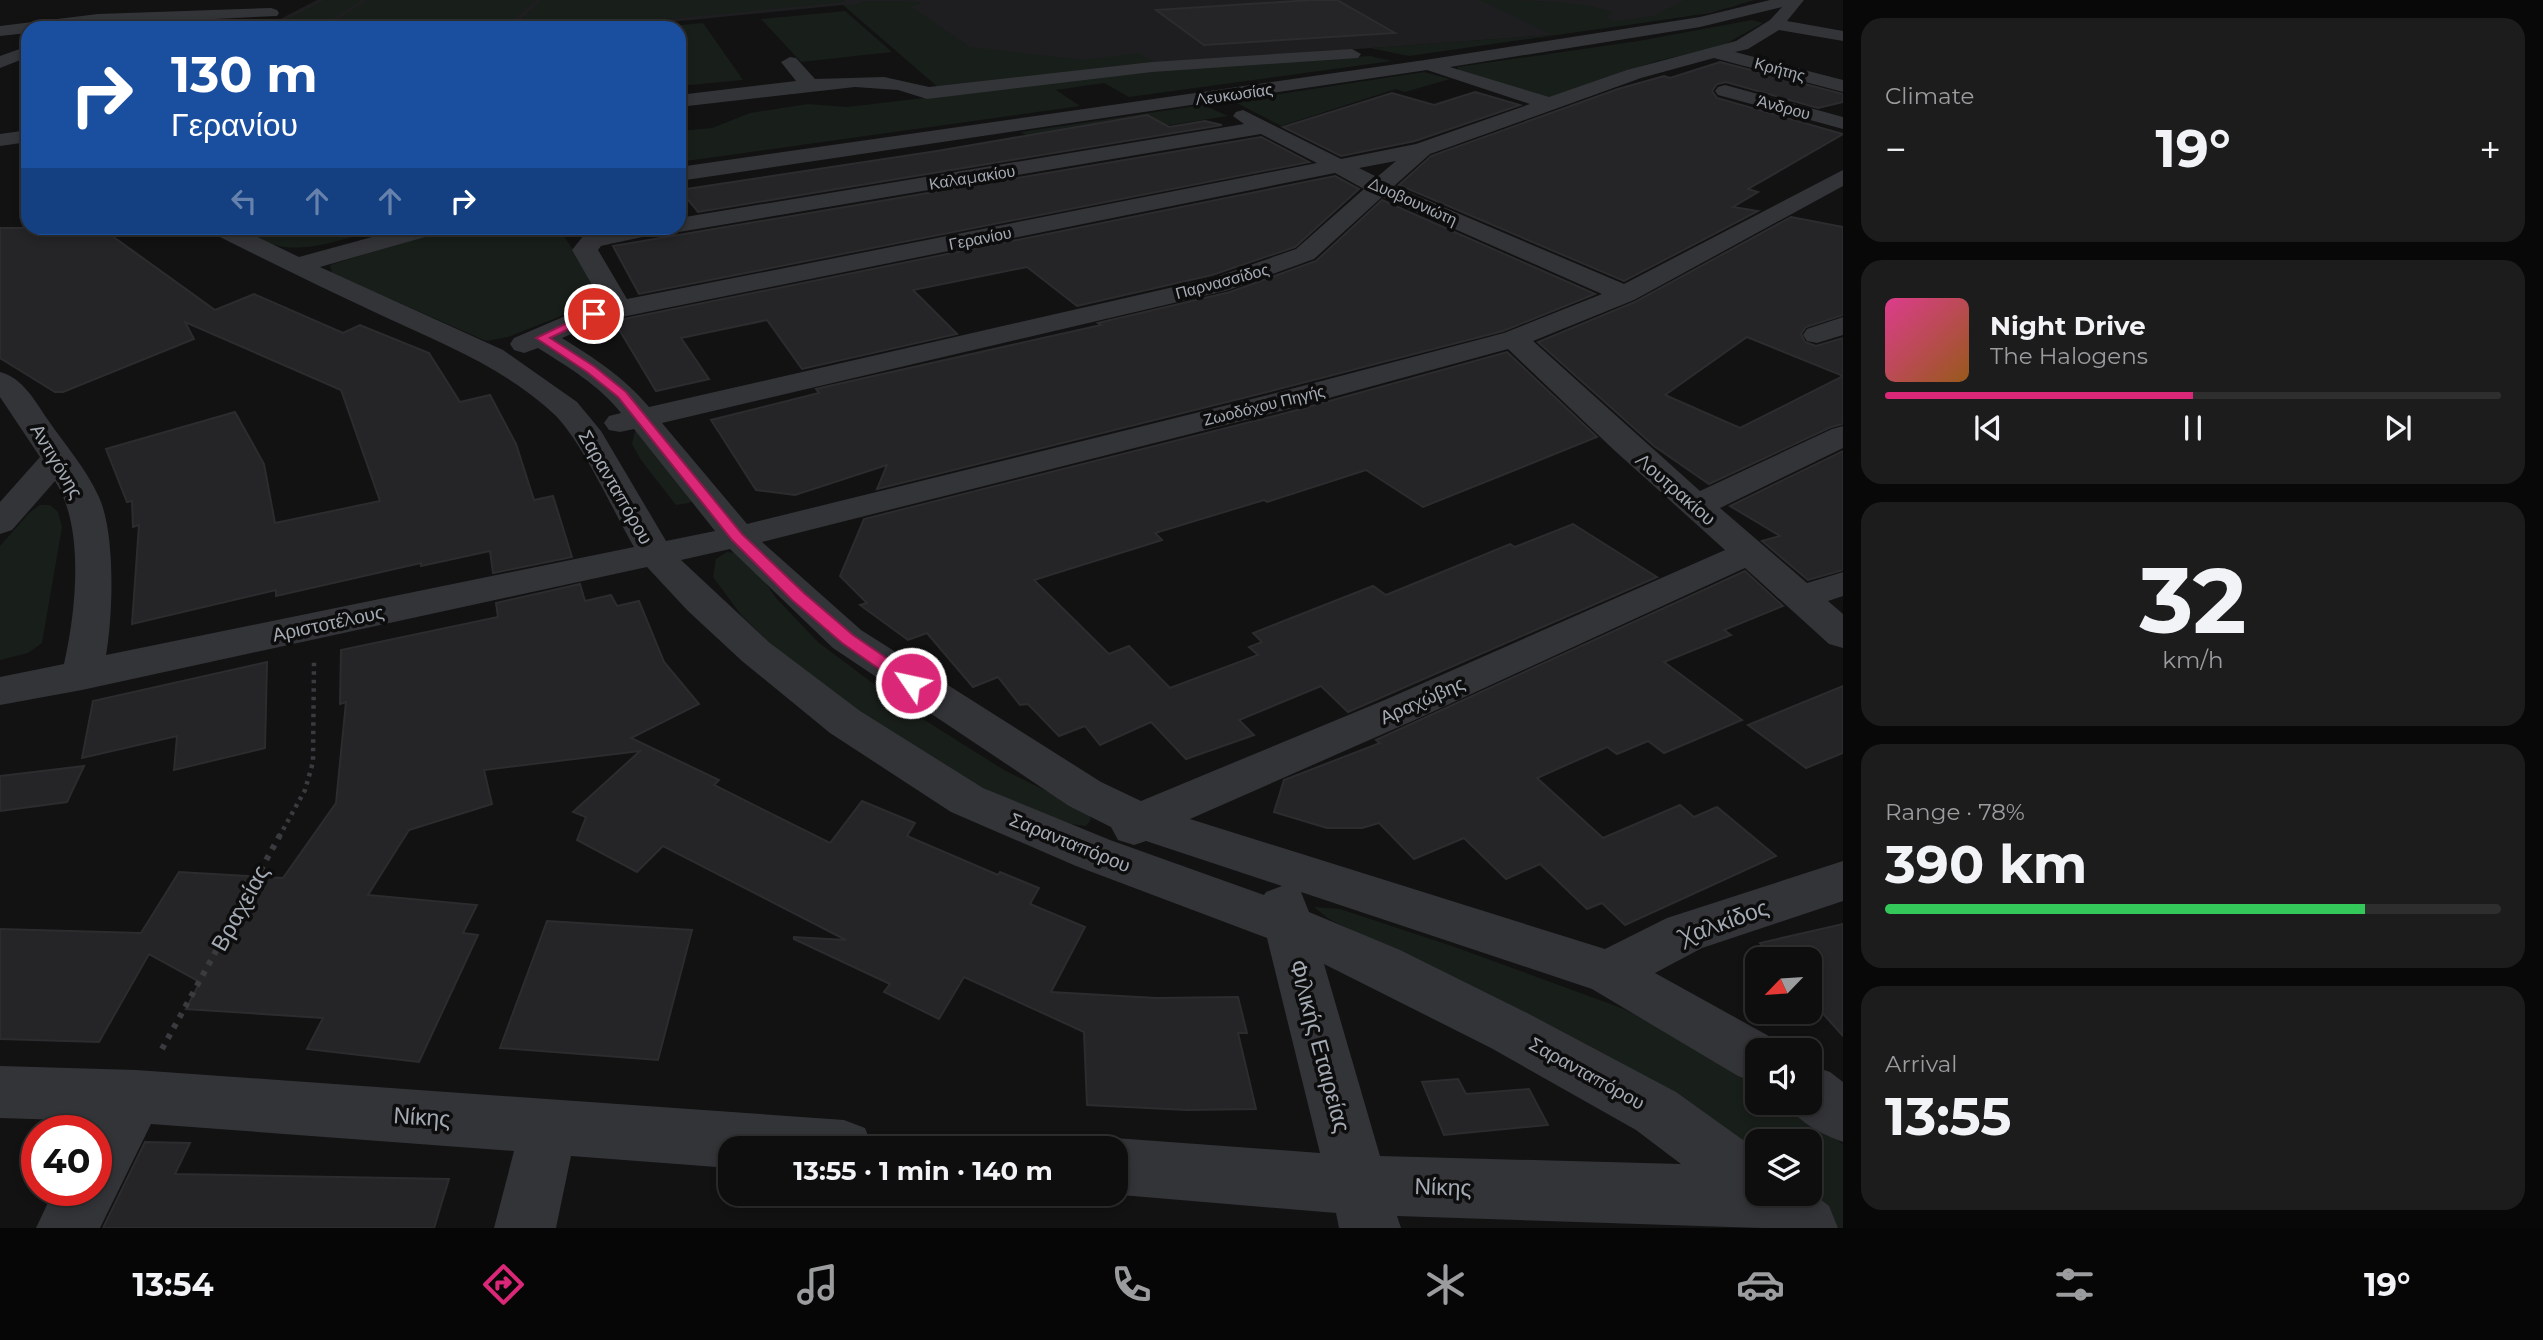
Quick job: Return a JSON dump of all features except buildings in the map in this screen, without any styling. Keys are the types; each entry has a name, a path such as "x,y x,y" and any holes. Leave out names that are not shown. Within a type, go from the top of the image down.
{"street":[{"path":"93,21 132,0"},
{"name":"Λευκωσίας","path":"686,173 1425,65 1721,18 1786,0"},
{"name":"Παρνασσίδος","path":"585,431 1248,275 1305,254 1422,149 1644,71 1742,45 1776,24 1796,0"},
{"path":"79,21 277,10 257,21"},
{"path":"1776,24 1843,36"},
{"path":"0,30 21,28"},
{"name":"Κρήτης","path":"1716,53 1843,86"},
{"path":"0,63 21,54"},
{"path":"778,88 793,97 815,102 927,93 1152,67 1373,54 1425,65 1550,104"},
{"path":"789,62 810,85"},
{"path":"686,100 778,88 879,80 905,84 927,93"},
{"name":"Άνδρου","path":"1725,91 1843,123"},
{"path":"712,115 720,110 726,97"},
{"name":"Δυοβουνιώτη","path":"1207,98 1378,187 1625,294"},
{"name":"Καλαμακίου","path":"686,224 1265,127"},
{"path":"0,140 21,137"},
{"name":"Γερανίου","path":"542,338 594,314 1343,167 1422,149"},
{"name":"Ζωοδόχου Πηγής","path":"656,555 1274,403 1514,339 1625,294 1843,177"},
{"name":"Σαρανταπόρου","path":"235,235 296,266 493,356 537,386 566,409 585,431 656,555 701,601 756,652 845,722 967,800 1106,858 1287,925 1394,971 1656,1111 1745,1178"},
{"path":"296,266 405,235"},
{"path":"619,309 584,250 593,240 621,235"},
{"path":"493,356 542,338 591,369 622,394 737,537 798,597 847,639 1085,794 1140,821 1608,972 1745,1051"},
{"name":"Λουτρακίου","path":"1514,339 1625,443 1843,635"},
{"name":"Αντιγόνης","path":"0,382 18,397 82,496 92,545 92,626 82,676"},
{"path":"1696,506 1843,436"},
{"path":"0,523 58,457"},
{"name":"Αραχώβης","path":"1106,858 1140,821 1402,709 1748,553"},
{"name":"Αριστοτέλους","path":"0,691 656,555"},
{"path":"1798,598 1843,584"},
{"name":"Φιλικής Εταιρείας","path":"1275,863 1287,925 1364,1206"},
{"name":"Χαλκίδος","path":"1608,972 1685,933 1843,881"},
{"name":"Νίκης","path":"0,1092 136,1096 718,1139"},
{"path":"112,1142 136,1096"},
{"path":"1822,1100 1843,1115"},
{"path":"525,1228 549,1127"},
{"name":"Νίκης","path":"1128,1169 1364,1206 1745,1201"},
{"path":"67,1228 79,1206"}],"path":[{"name":"Βραχείας","path":"136,1096 305,790 313,762 315,734 313,626"}],"shaded area":[{"path":"317,0 1754,0 1710,13 1553,35 1163,63 943,87 843,5 681,21 276,21"},
{"path":"325,0 362,0 330,21 284,21"},
{"path":"367,0 536,0 513,21 336,21"},
{"path":"542,0 845,0 647,21 519,21"},
{"path":"1480,0 1582,5 1614,12 1605,17 1615,21 1654,16 1685,0 1751,0 1732,7 1683,17 1409,56 1370,48 1552,35"},
{"path":"862,1 917,1 921,3 911,7 970,47 1086,60 1138,53 1154,62 940,89 843,5 859,4"},
{"path":"845,11 892,52 801,62 761,19"},
{"path":"1752,20 1763,23 1722,46 1657,61 1548,98 1459,70 1457,67 1638,41"},
{"path":"703,23 743,80 686,85 686,25"},
{"path":"1370,56 1392,61 1129,97 1104,83 1056,90 1080,106 686,161 686,130 712,128 750,113 808,104 847,107 1156,71"},
{"path":"1424,72 1450,79 1405,92 1396,89 1281,126 1233,101"},
{"path":"1203,105 1228,116 1042,145 1021,132"},
{"path":"256,235 358,235 330,243 294,248 277,246"},
{"path":"429,235 563,235 604,299 508,337 486,341 332,273 330,265"},
{"path":"635,431 644,434 694,498 689,503 676,505 641,460 632,444"},
{"path":"40,505 50,505 58,512 62,527 42,643 28,653 0,660 0,546 29,513"},
{"path":"727,552 741,553 751,561 776,598 818,642 907,709 1004,770 1087,811 1091,819 1086,826 1063,823 964,780 821,692 742,616 713,577 716,559"},
{"path":"1314,907 1340,909 1452,946 1624,1009 1745,1073 1745,1115 1803,1115 1843,1144 1843,1228 1839,1228 1812,1206 1822,1206 1822,1129 1745,1129 1745,1151 1621,1067 1329,919"}],"route":[{"path":"594,314 542,338 591,369 622,394 737,537 798,597 847,639 911,683"}]}
